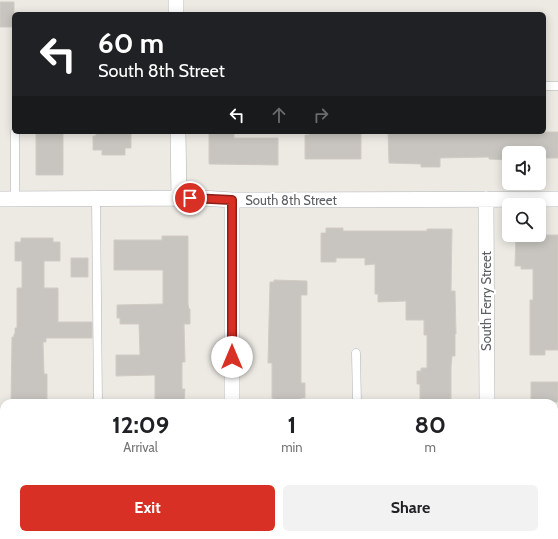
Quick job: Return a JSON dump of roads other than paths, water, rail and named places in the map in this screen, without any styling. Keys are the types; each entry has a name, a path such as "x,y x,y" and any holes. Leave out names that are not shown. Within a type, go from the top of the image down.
{"street":[{"path":"176,0 176,12"},
{"path":"178,134 179,198"},
{"name":"South 8th Street","path":"7,199 558,199"},
{"name":"South Ferry Street","path":"486,199 487,399"},
{"path":"232,200 232,399"}],"lane":[{"path":"546,86 558,86"},
{"path":"7,199 15,134"},
{"path":"96,199 98,399"},
{"path":"356,353 357,399"}]}
